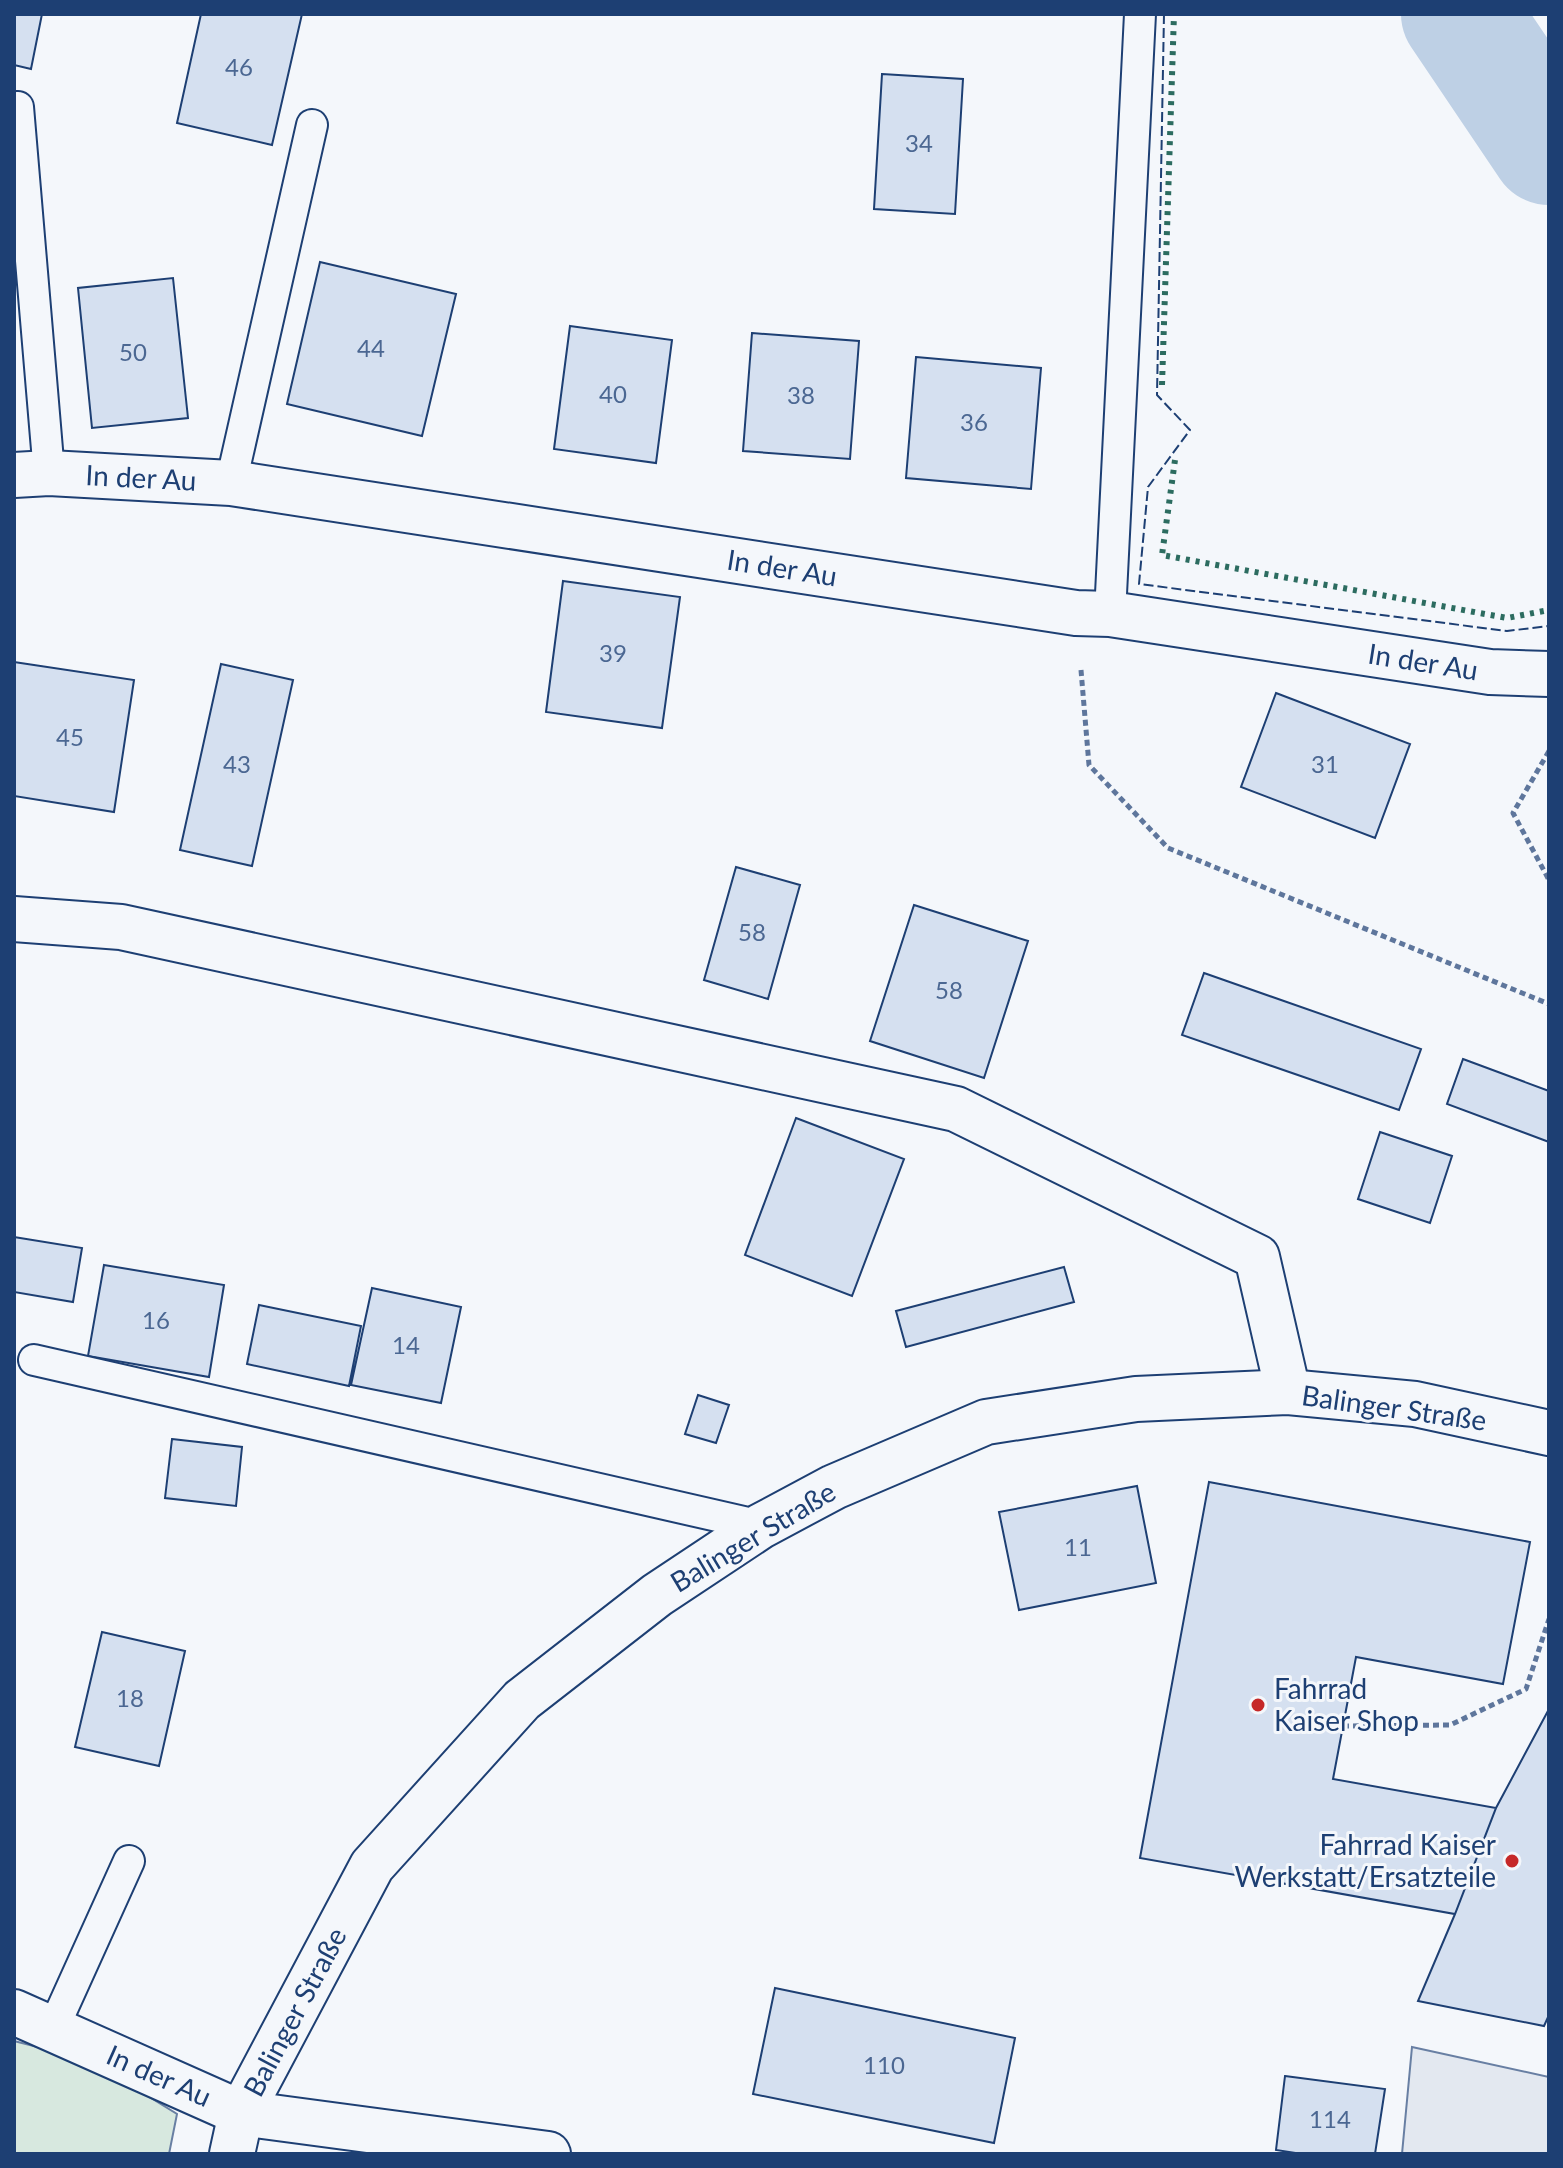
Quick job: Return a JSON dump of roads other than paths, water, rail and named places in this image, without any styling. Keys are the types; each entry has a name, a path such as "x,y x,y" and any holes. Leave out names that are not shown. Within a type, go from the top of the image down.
{"street":[{"name":"In der Au","path":"32,474 231,483 1490,672 1549,674"},
{"path":"14,919 121,927 956,1109 1257,1257 1288,1392"},
{"name":"Balinger Straße","path":"236,2134 372,1866 522,1700 657,1595 761,1526 834,1487 986,1422 1136,1399 1288,1392 1415,1404 1549,1433"},
{"name":"In der Au","path":"33,2020 236,2134 548,2154"}],"lane":[{"path":"1093,614 1140,14"},
{"path":"18,107 32,474"},
{"path":"231,483 312,125"},
{"path":"34,1360 761,1526"},
{"path":"33,2020 129,1861"}],"waterway":[{"path":"1460,14 1549,146"}],"place":[{"name":"Fahrrad Kaiser Shop","path":"1258,1705"},
{"name":"Fahrrad Kaiser Werkstatt/Ersatzteile","path":"1512,1861"}]}
